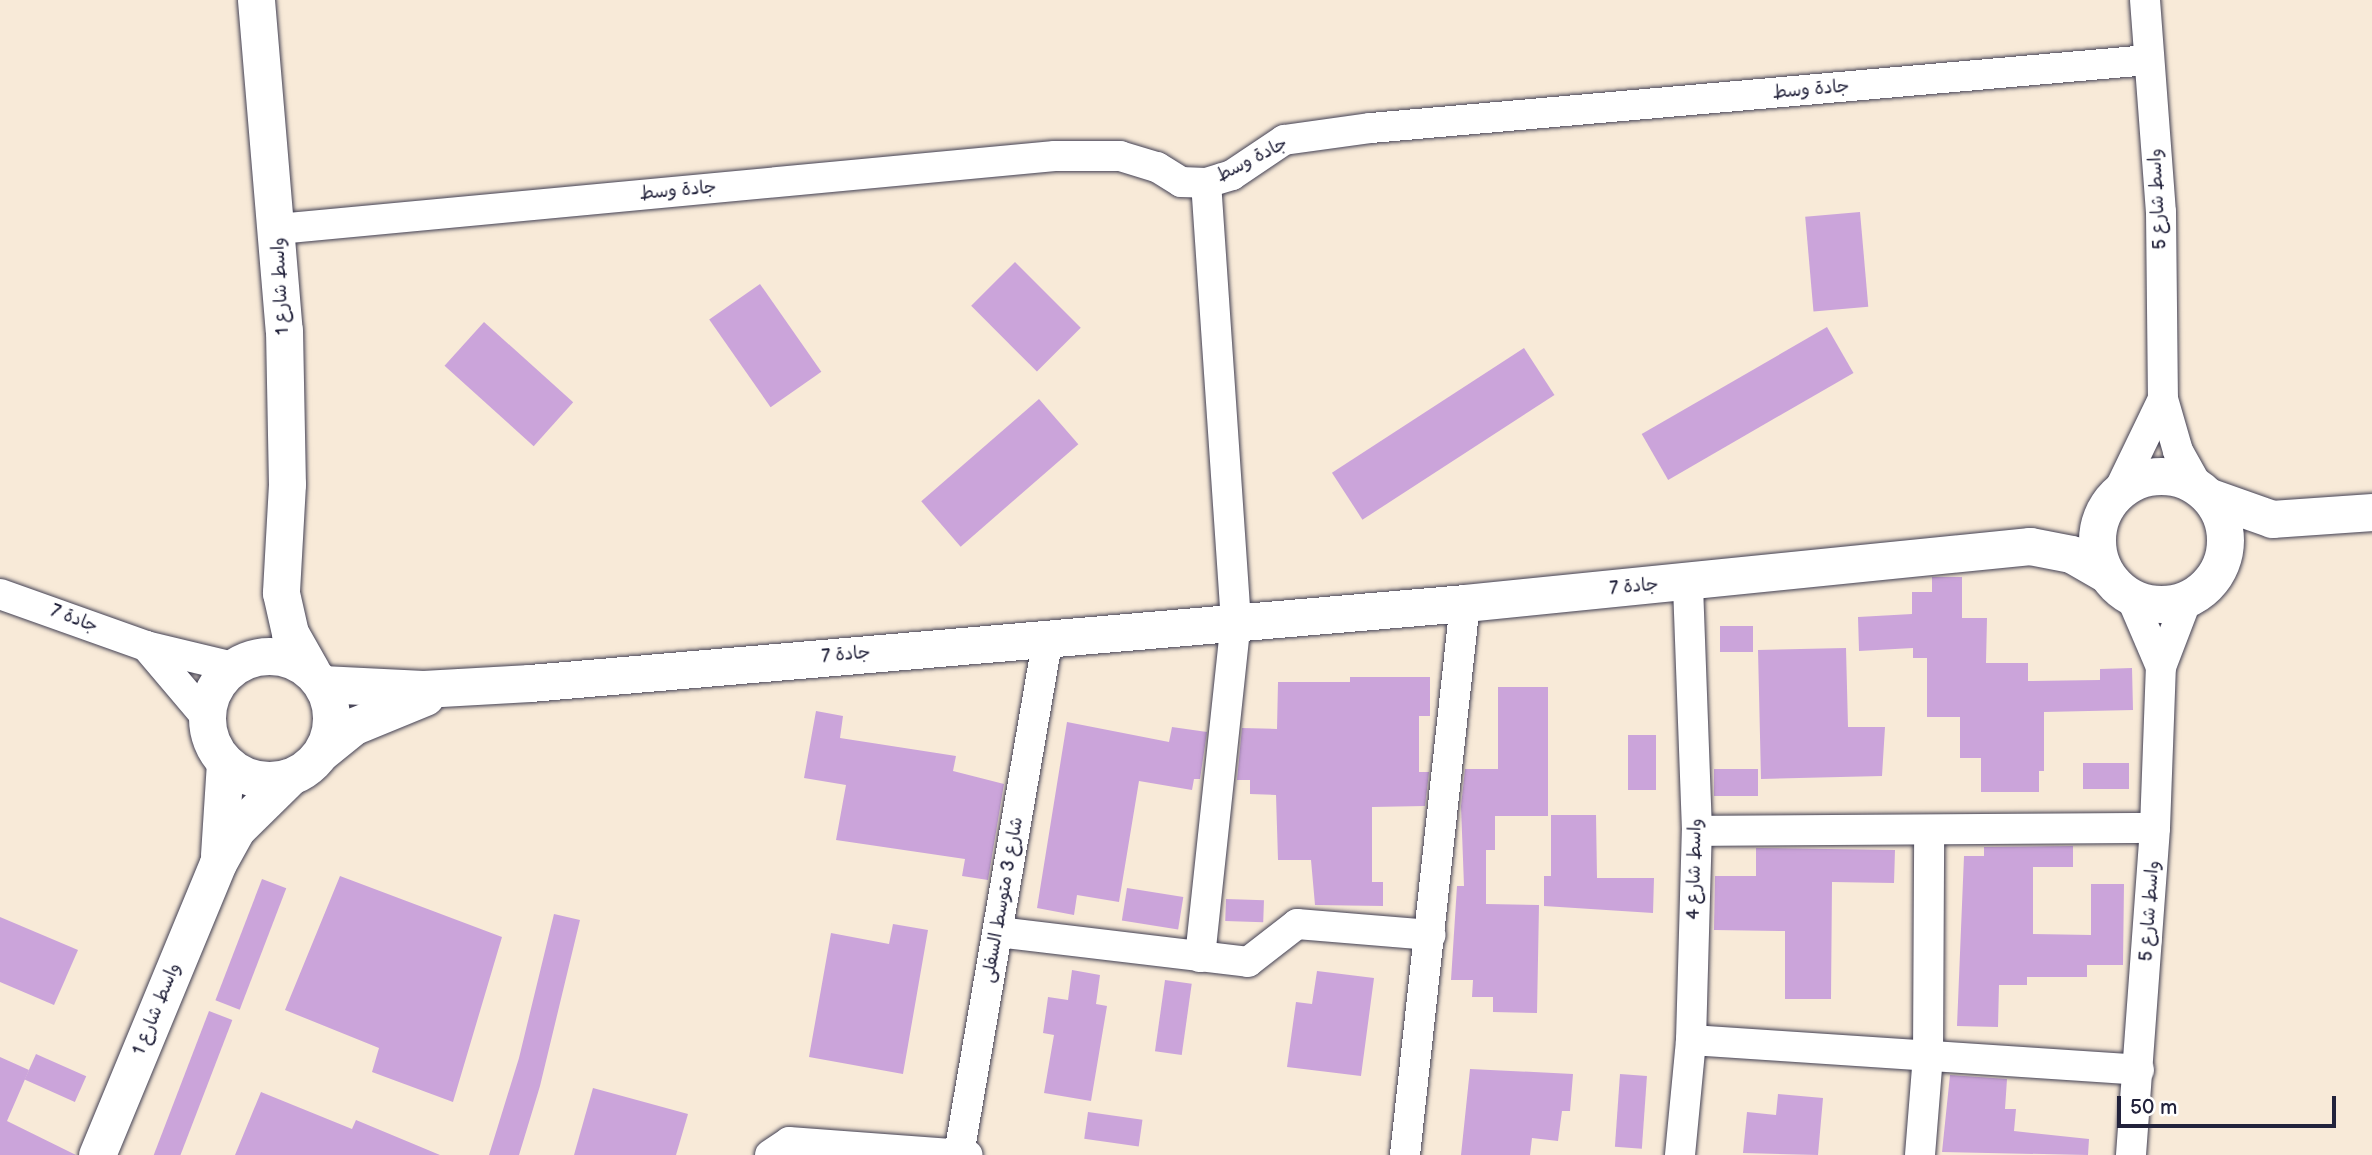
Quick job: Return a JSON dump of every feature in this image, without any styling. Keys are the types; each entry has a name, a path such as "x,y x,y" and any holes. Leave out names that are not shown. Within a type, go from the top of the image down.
{"main road":[{"name":"واسط شارع 1","path":"256,0 278,229 287,407 280,572 290,633 316,677"},
{"path":"2293,520 2252,535 2220,566 2207,585 2187,599 2159,603 2119,586 2097,543 2110,501 2136,480 2157,475 2179,477 2251,515 2293,520 2372,512"},
{"path":"2204,492 2222,518 2226,542 2220,566"},
{"name":"جادة 7","path":"2031,546 2110,501"},
{"name":"جادة 7","path":"316,677 457,689 1465,603 2031,546 2071,554 2119,586"},
{"name":"واسط شارع 1","path":"239,663 263,626 280,572"},
{"path":"279,657 316,677 332,718 322,752 290,777 255,779 225,762 208,734 207,718 210,698 239,663 279,657"},
{"name":"جادة 7","path":"322,752 354,726 387,710 457,689"},
{"name":"واسط شارع 1","path":"218,863 225,762"},
{"name":"واسط شارع 1","path":"97,1155 218,863 236,831 290,777"}],"street":[{"name":"واسط شارع 5","path":"2144,0 2161,212 2163,399 2178,451 2204,492"},
{"name":"جادة وسط","path":"278,229 1055,156 1120,156 1157,167 1181,182 1206,183 1232,175 1284,140 1359,130 2148,60"},
{"path":"1200,957 1236,622 1206,183"},
{"name":"واسط شارع 5","path":"2110,501 2163,399"},
{"name":"واسط شارع 4","path":"1680,1155 1691,1040 1697,831 1688,582"},
{"name":"واسط شارع 5","path":"2119,586 2161,667"},
{"name":"جادة 7","path":"0,594 146,646 239,663"},
{"name":"واسط شارع 5","path":"2131,1155 2155,828 2161,667 2187,599"},
{"path":"1405,1155 1465,603"},
{"name":"شارع 3 متوسط السفلى","path":"958,1154 1048,637"},
{"path":"146,646 207,718"},
{"path":"1697,831 2155,828"},
{"path":"1920,1155 1928,1056 1929,831"},
{"path":"998,932 1248,962 1297,924 1431,935"},
{"path":"1691,1040 2139,1070"},
{"path":"770,1155 789,1142 968,1155"}],"building":[{"path":"1860,212 1868,307 1813,311 1805,217"},
{"path":"1015,262 1081,328 1037,372 971,306"},
{"path":"760,284 821,372 771,407 709,320"},
{"path":"484,322 573,402 534,446 445,366"},
{"path":"1827,327 1854,373 1668,480 1642,434"},
{"path":"1524,348 1554,395 1362,520 1332,473"},
{"path":"1039,399 1078,444 961,547 921,501"},
{"path":"1932,577 1962,577 1962,618 1987,618 1986,663 2028,663 2028,681 2100,680 2100,669 2132,668 2133,710 2044,712 2044,771 2039,771 2039,792 1981,792 1981,758 1960,758 1960,717 1927,717 1927,658 1913,658 1913,648 1859,651 1858,617 1912,614 1912,592 1932,592"},
{"path":"1720,626 1753,626 1753,652 1720,652"},
{"path":"1846,648 1848,727 1885,727 1882,776 1761,779 1758,650"},
{"path":"1350,677 1430,677 1430,716 1419,716 1419,772 1429,772 1425,806 1372,807 1372,882 1383,882 1383,906 1315,905 1311,860 1278,860 1276,795 1250,794 1250,780 1237,780 1242,728 1277,729 1278,682 1350,682"},
{"path":"1498,687 1548,687 1548,816 1495,816 1495,850 1486,850 1486,904 1539,905 1537,1013 1493,1012 1493,997 1472,997 1473,980 1451,980 1457,886 1464,886 1461,806 1465,769 1498,769"},
{"path":"816,711 843,716 840,738 956,756 953,771 1004,784 988,880 962,876 965,859 836,840 846,785 804,778"},
{"path":"1067,722 1169,742 1172,727 1207,732 1200,779 1194,779 1192,790 1139,781 1119,902 1077,895 1074,915 1037,908"},
{"path":"1628,735 1656,735 1656,790 1628,790"},
{"path":"2083,763 2129,763 2129,789 2083,789"},
{"path":"1714,769 1758,769 1758,796 1714,796"},
{"path":"1551,815 1596,815 1597,878 1654,878 1653,913 1544,906 1544,876 1551,876"},
{"path":"2073,846 2073,867 2033,867 2033,934 2091,935 2091,884 2124,884 2123,965 2087,965 2087,977 2027,977 2027,985 1999,985 1998,1027 1957,1026 1964,856 1984,856 1984,847"},
{"path":"1756,848 1895,850 1894,883 1832,882 1831,999 1785,999 1785,931 1714,930 1715,876 1756,876"},
{"path":"340,876 502,937 453,1102 372,1072 379,1048 285,1010"},
{"path":"262,879 286,888 240,1010 215,1000"},
{"path":"1127,888 1183,897 1178,930 1122,921"},
{"path":"1226,899 1264,900 1263,922 1225,921"},
{"path":"554,914 580,920 540,1086 519,1155 489,1155 519,1058"},
{"path":"0,917 78,950 54,1005 0,982"},
{"path":"893,924 928,930 903,1074 809,1057 831,933 889,944"},
{"path":"1072,970 1100,975 1096,1004 1107,1006 1091,1101 1044,1093 1054,1035 1043,1033 1048,997 1068,1000"},
{"path":"1317,971 1374,978 1361,1076 1287,1067 1296,1002 1312,1004"},
{"path":"1165,980 1192,984 1182,1055 1155,1051"},
{"path":"209,1011 232,1020 181,1155 154,1155"},
{"path":"36,1054 86,1076 75,1102 25,1080"},
{"path":"0,1057 29,1070 7,1121 76,1155 0,1155"},
{"path":"1470,1069 1573,1074 1570,1111 1562,1111 1558,1141 1532,1138 1530,1155 1461,1155"},
{"path":"1620,1074 1647,1076 1642,1149 1615,1147"},
{"path":"1950,1075 2007,1079 2005,1109 2016,1109 2014,1131 2089,1139 2088,1155 1942,1152"},
{"path":"593,1088 688,1114 676,1155 574,1155"},
{"path":"261,1092 352,1129 356,1120 440,1155 235,1155"},
{"path":"1778,1094 1823,1098 1818,1155 1743,1153 1747,1112 1776,1115"},
{"path":"1088,1112 1142,1120 1139,1146 1084,1139"}]}
